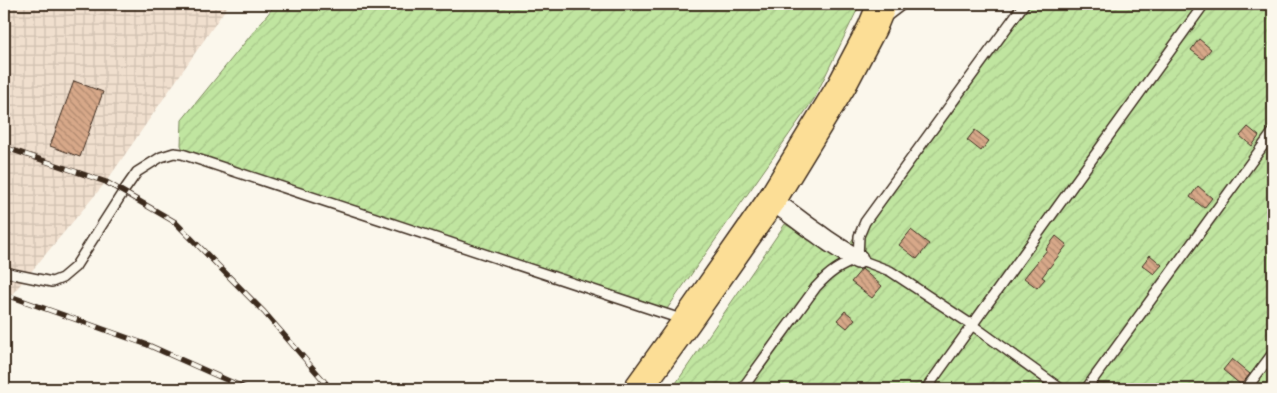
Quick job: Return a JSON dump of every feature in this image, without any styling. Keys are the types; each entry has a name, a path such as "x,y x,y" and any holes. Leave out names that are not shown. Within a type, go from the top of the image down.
{"main road":[{"path":"638,389 771,201 842,85 877,16"}],"street":[{"path":"771,201 781,206 842,251 858,259"}],"lane":[{"path":"877,16 903,4"},
{"path":"858,259 859,236 865,222 1024,4"},
{"path":"926,389 1204,4"},
{"path":"1086,389 1273,132"},
{"path":"4,271 52,282 62,278 75,266 137,172 161,157 174,153 182,154 687,321"},
{"path":"742,389 816,286 840,266 858,259 890,270 972,325 1061,389"},
{"path":"1246,389 1273,353"}],"shaded area":[{"path":"4,4 229,4 106,182 4,304"}],"green space":[{"path":"276,4 860,4 814,99 667,309 183,150 181,145 182,120"},
{"path":"1020,4 1273,4 1273,389 672,389 785,224 840,257"}],"building":[{"path":"1199,39 1211,49 1203,59 1191,50"},
{"path":"74,81 103,92 80,157 50,146"},
{"path":"1248,127 1259,136 1252,146 1240,136"},
{"path":"975,130 989,141 981,151 967,140"},
{"path":"1198,186 1212,198 1204,208 1190,197"},
{"path":"911,230 929,244 917,259 899,245"},
{"path":"1056,236 1067,245 1042,277 1045,279 1037,288 1024,278"},
{"path":"1150,255 1162,265 1154,274 1142,265"},
{"path":"862,269 882,286 872,298 851,282"},
{"path":"845,311 855,319 847,328 837,320"},
{"path":"1232,359 1250,374 1241,385 1223,370"}],"railway":[{"path":"4,147 106,182 175,222 264,312 331,389"},
{"path":"4,294 148,345 247,389"}]}
